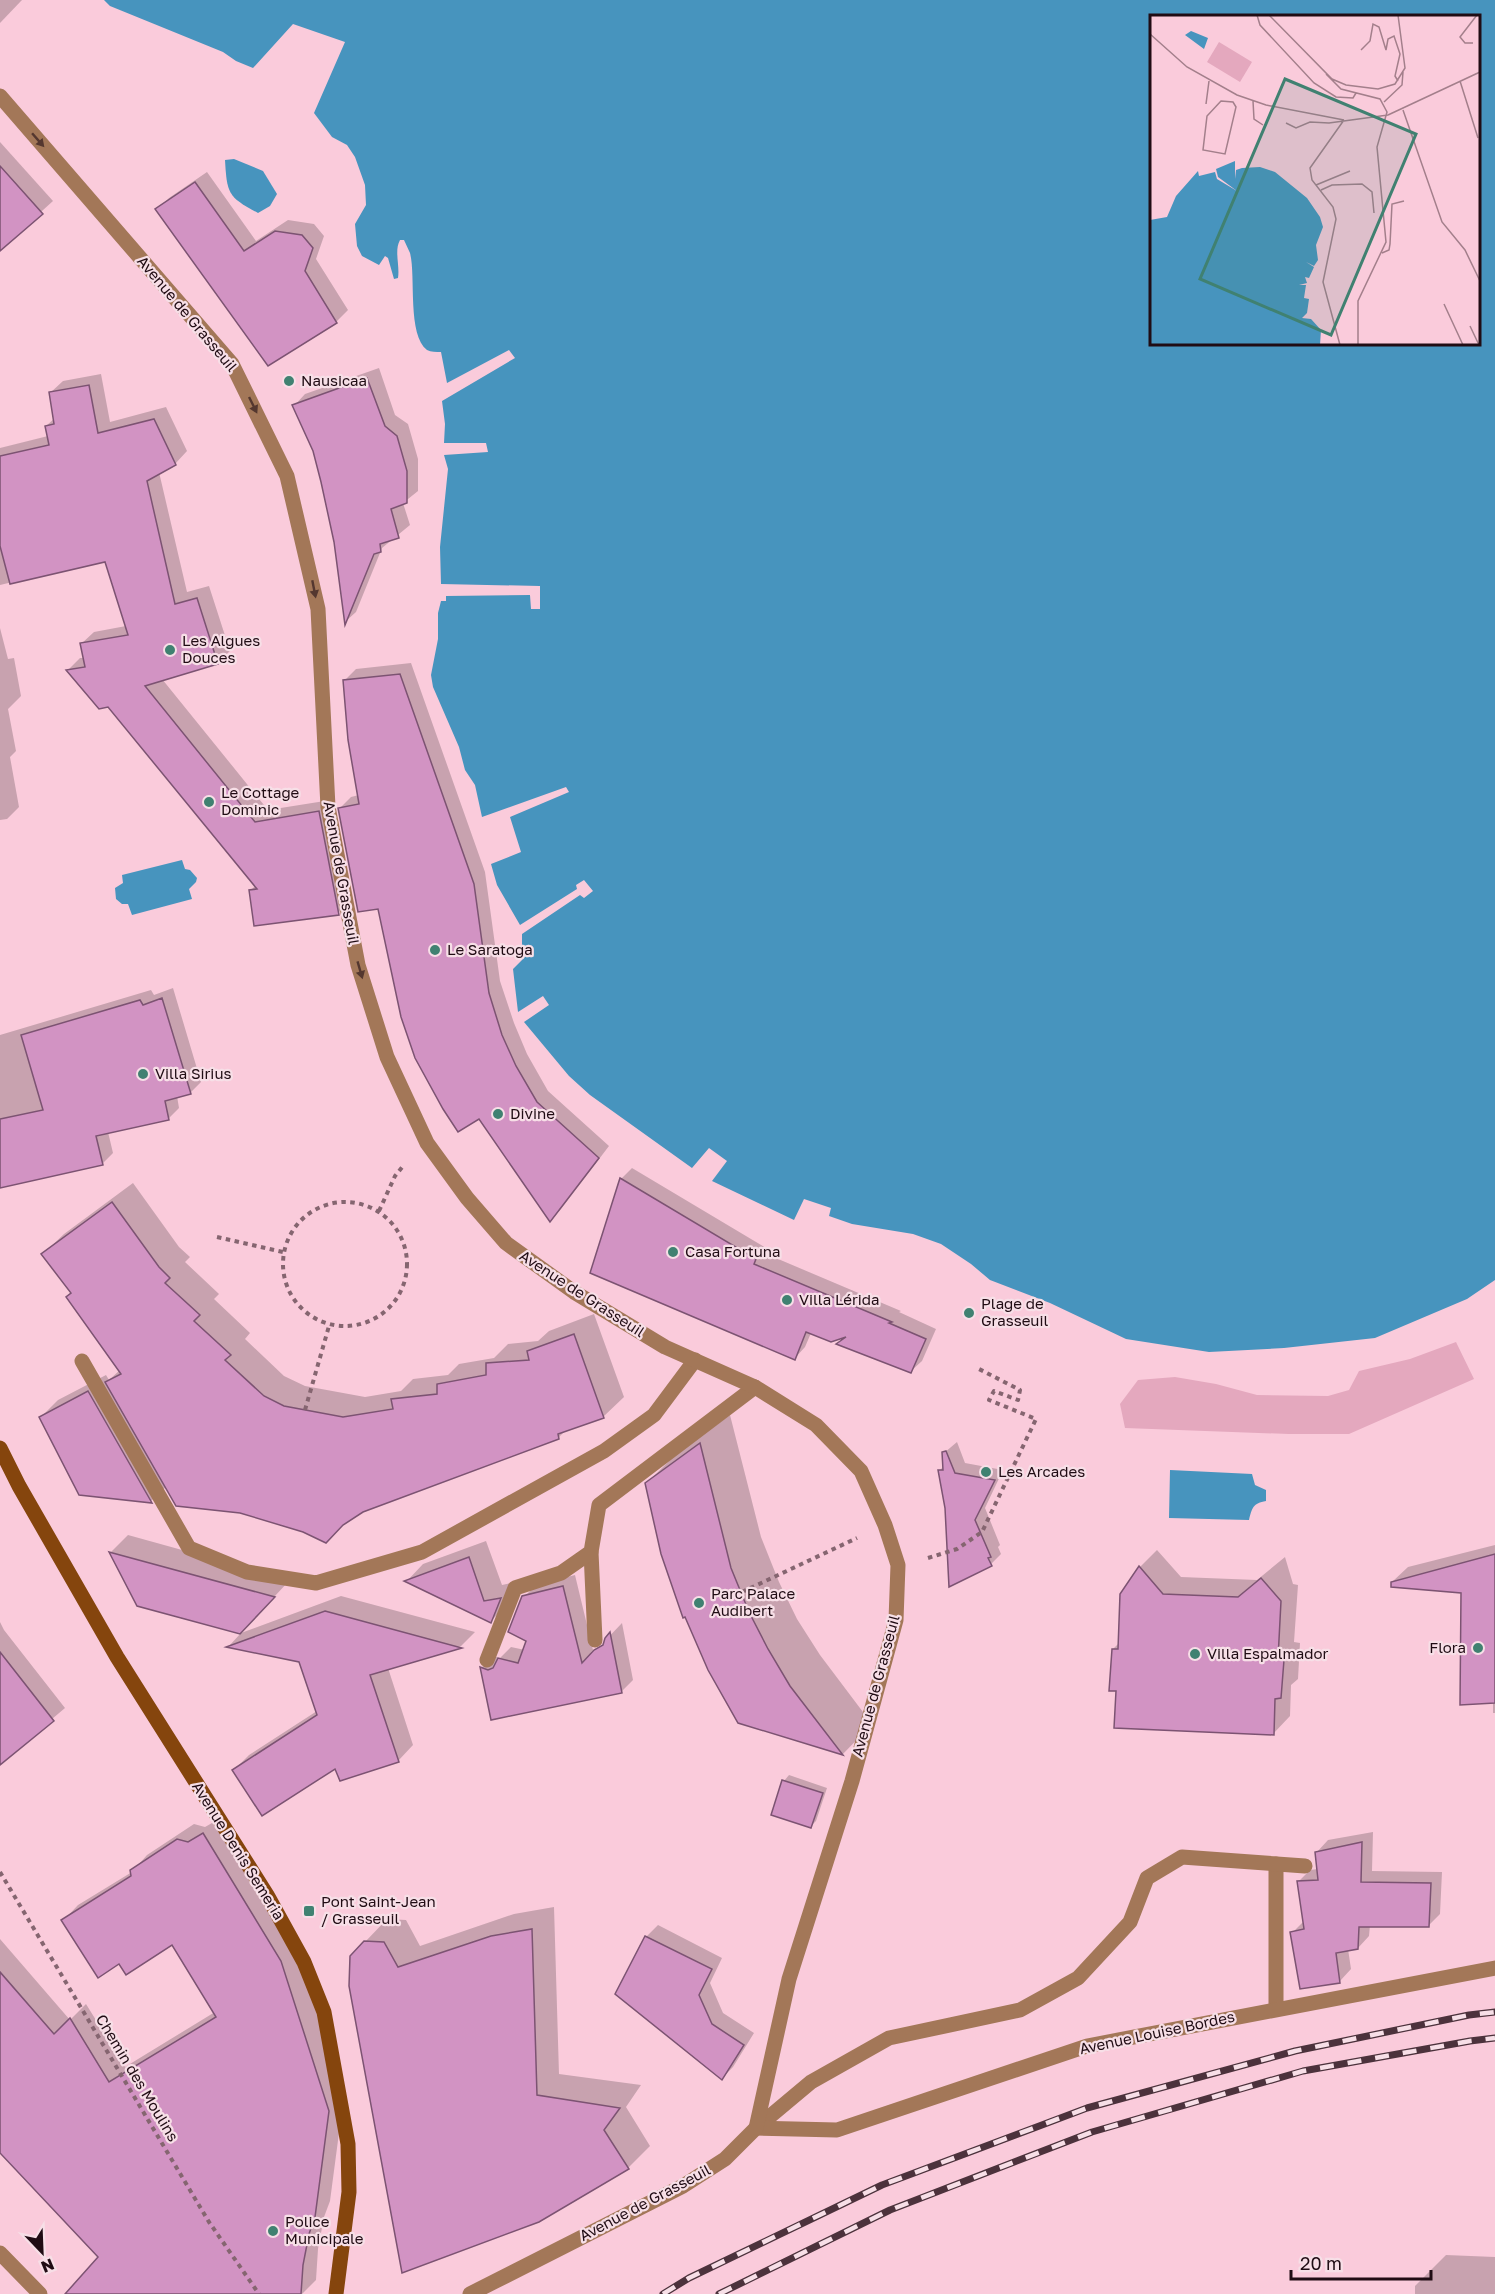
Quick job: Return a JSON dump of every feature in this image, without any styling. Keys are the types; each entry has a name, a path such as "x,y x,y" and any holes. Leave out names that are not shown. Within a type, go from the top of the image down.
{"main road":[{"name":"Avenue Denis Semeria","path":"0,1448 19,1486 117,1657 267,1895 304,1962 324,2012 348,2144 349,2192 336,2294"}],"street":[{"name":"Avenue de Grasseuil","path":"0,96 232,364 287,476 318,609 328,807 358,964 387,1057 427,1143 467,1198 506,1243 574,1292 665,1347 755,1387 816,1425 861,1471 885,1526 898,1565 896,1620 852,1781 789,1979 756,2128 725,2159 683,2186 470,2294"},
{"path":"82,1361 189,1548 247,1572 316,1583 422,1552 604,1451 654,1415 695,1360"},
{"path":"595,1640 591,1552 599,1505 755,1387"},
{"path":"488,1660 515,1588 561,1573 591,1552"},
{"path":"756,2128 811,2082 889,2038 1020,2010 1078,1978 1130,1922 1147,1878 1182,1857 1305,1866"},
{"path":"1276,1864 1276,2009"},
{"name":"Avenue Louise Bordes","path":"756,2128 837,2130 1087,2046 1495,1968"},
{"path":"0,2253 40,2294"}],"path":[{"path":"379,1211 395,1176 408,1159 427,1143"},
{"path":"355,1202 379,1211 402,1237 408,1256 407,1276 400,1295 387,1311 370,1322 350,1326 329,1326 311,1316 296,1302 286,1283 283,1252 298,1224 314,1210 333,1203 355,1202"},
{"path":"217,1237 283,1252"},
{"path":"305,1410 329,1326"},
{"path":"898,1565 957,1549 982,1532 1036,1419 990,1400 994,1391 1018,1400 1020,1390 979,1369"},
{"path":"742,1592 885,1526"},
{"name":"Chemin des Moulins","path":"0,1872 209,2222 259,2294"}],"shaded area":[{"path":"1456,1342 1474,1379 1349,1434 1125,1428 1120,1404 1138,1380 1175,1377 1216,1384 1257,1395 1328,1396 1349,1390 1359,1371 1410,1359"}],"water":[{"path":"104,0 1495,0 1495,1280 1467,1299 1375,1338 1284,1348 1209,1352 1126,1339 1050,1303 990,1280 941,1244 913,1234 852,1224 829,1216 831,1208 804,1199 794,1220 712,1181 727,1161 709,1148 692,1168 590,1095 569,1076 524,1022 549,1005 543,996 518,1012 513,969 522,960 522,934 580,895 584,898 593,891 584,880 576,885 577,889 520,925 497,885 491,864 521,852 510,817 569,792 566,787 482,817 475,785 465,770 459,747 433,687 431,675 438,639 438,613 441,601 446,601 446,596 530,595 531,609 540,609 540,586 441,584 440,547 448,469 444,455 488,452 486,443 444,443 445,424 442,401 515,358 509,350 447,383 441,352 427,350 417,332 414,319 412,263 404,240 400,240 397,249 398,278 394,279 388,258 385,256 379,265 362,256 357,246 355,224 366,205 365,185 355,157 347,145 332,137 314,113 345,42 293,24 253,68 236,61 223,52 110,6"},
{"path":"234,159 263,171 277,194 270,206 258,213 240,203 231,193 228,187 225,160"},
{"path":"182,860 185,869 190,870 197,878 189,889 192,899 132,915 128,904 122,904 116,899 115,888 123,883 122,875"},
{"path":"1170,1470 1252,1474 1255,1485 1266,1490 1266,1501 1254,1507 1249,1520 1169,1518"}],"building":[{"path":"0,166 43,214 0,251"},
{"path":"195,182 244,251 275,231 302,235 313,248 305,271 337,323 268,366 155,209"},
{"path":"367,378 385,426 397,436 407,471 407,503 391,509 399,538 380,544 381,552 374,554 345,625 334,542 321,482 313,451 292,405"},
{"path":"89,385 98,433 154,419 176,465 147,481 175,604 197,598 218,664 145,686 255,822 319,811 339,915 254,926 249,890 257,889 108,707 99,709 66,670 85,667 80,643 128,635 105,562 10,584 0,546 0,456 49,445 45,426 54,424 49,392"},
{"path":"400,674 474,884 489,993 502,1035 516,1066 537,1102 599,1158 550,1222 479,1119 458,1132 443,1109 415,1058 401,1017 378,909 358,912 338,808 359,804 348,740 343,680"},
{"path":"162,998 191,1094 165,1101 169,1120 96,1136 103,1165 0,1188 0,1119 43,1110 21,1035 140,1000 143,1005"},
{"path":"620,1178 756,1259 754,1264 892,1322 889,1323 926,1339 911,1373 836,1344 846,1337 831,1342 806,1332 795,1360 590,1273"},
{"path":"112,1202 159,1267 170,1278 165,1283 200,1315 194,1321 231,1355 225,1360 264,1396 284,1406 343,1417 393,1409 391,1399 437,1394 437,1384 486,1375 486,1363 529,1360 527,1351 574,1334 604,1418 558,1434 559,1439 363,1512 343,1525 326,1543 303,1532 240,1513 176,1506 105,1382 121,1374 66,1297 71,1293 41,1254"},
{"path":"88,1391 152,1503 79,1495 39,1417"},
{"name":"Parc Palace Audibert","path":"700,1443 731,1568 749,1612 790,1686 843,1755 738,1723 708,1670 685,1617 683,1618 661,1554 645,1483"},
{"path":"946,1451 955,1473 995,1480 975,1520 991,1557 988,1558 992,1566 949,1587 945,1508 938,1470 943,1470 942,1452"},
{"path":"109,1552 275,1597 240,1634 137,1606"},
{"name":"Flora","path":"1495,1554 1495,1703 1460,1705 1461,1593 1391,1587 1391,1582"},
{"path":"469,1557 484,1601 501,1598 491,1623 404,1581"},
{"name":"Villa Espalmador","path":"1139,1566 1163,1594 1238,1597 1261,1578 1281,1601 1278,1659 1284,1660 1281,1698 1275,1699 1274,1735 1114,1728 1116,1691 1109,1691 1112,1649 1118,1649 1120,1594"},
{"path":"563,1586 582,1663 594,1650 603,1645 610,1632 622,1693 491,1720 480,1667 488,1670 493,1668 498,1658 518,1663 526,1641 508,1632 522,1596"},
{"path":"325,1611 462,1648 370,1675 399,1762 340,1781 335,1769 262,1816 232,1770 317,1715 299,1662 226,1647"},
{"path":"0,1652 54,1721 0,1765"},
{"path":"782,1780 823,1793 811,1828 771,1815"},
{"path":"203,1833 281,1961 329,2111 315,2217 303,2265 301,2294 65,2294 98,2257 0,2153 0,1972 54,2034 70,2018 109,2082 216,2017 172,1945 126,1975 119,1964 98,1978 61,1920 131,1876 130,1870 177,1839 188,1842"},
{"path":"1362,1842 1361,1882 1431,1883 1429,1927 1359,1927 1358,1949 1336,1953 1340,1983 1300,1989 1290,1932 1304,1929 1297,1881 1318,1880 1315,1852"},
{"path":"532,1929 537,2095 620,2108 604,2130 629,2169 539,2222 402,2273 349,1986 350,1956 364,1941 384,1942 398,1967 491,1936"},
{"path":"645,1936 712,1969 699,1995 712,2024 744,2045 722,2080 615,1994"}],"railway":[{"path":"663,2294 689,2278 882,2185 1087,2108 1295,2051 1469,2015 1495,2012"},
{"path":"719,2294 890,2210 1092,2132 1303,2071 1495,2038"}],"place":[{"name":"Nausicaa","path":"289,381"},
{"name":"Les Algues Douces","path":"170,650"},
{"name":"Le Cottage Dominic","path":"209,802"},
{"name":"Le Saratoga","path":"435,950"},
{"name":"Villa Sirius","path":"143,1074"},
{"name":"Divine","path":"498,1114"},
{"name":"Casa Fortuna","path":"673,1252"},
{"name":"Villa Lérida","path":"787,1300"},
{"name":"Plage de Grasseuil","path":"969,1313"},
{"name":"Les Arcades","path":"986,1472"},
{"name":"Parc Palace Audibert","path":"699,1603"},
{"name":"Flora","path":"1478,1648"},
{"name":"Villa Espalmador","path":"1195,1654"},
{"name":"Pont Saint-Jean / Grasseuil","path":"309,1911"},
{"name":"Police Municipale","path":"273,2231"}]}
